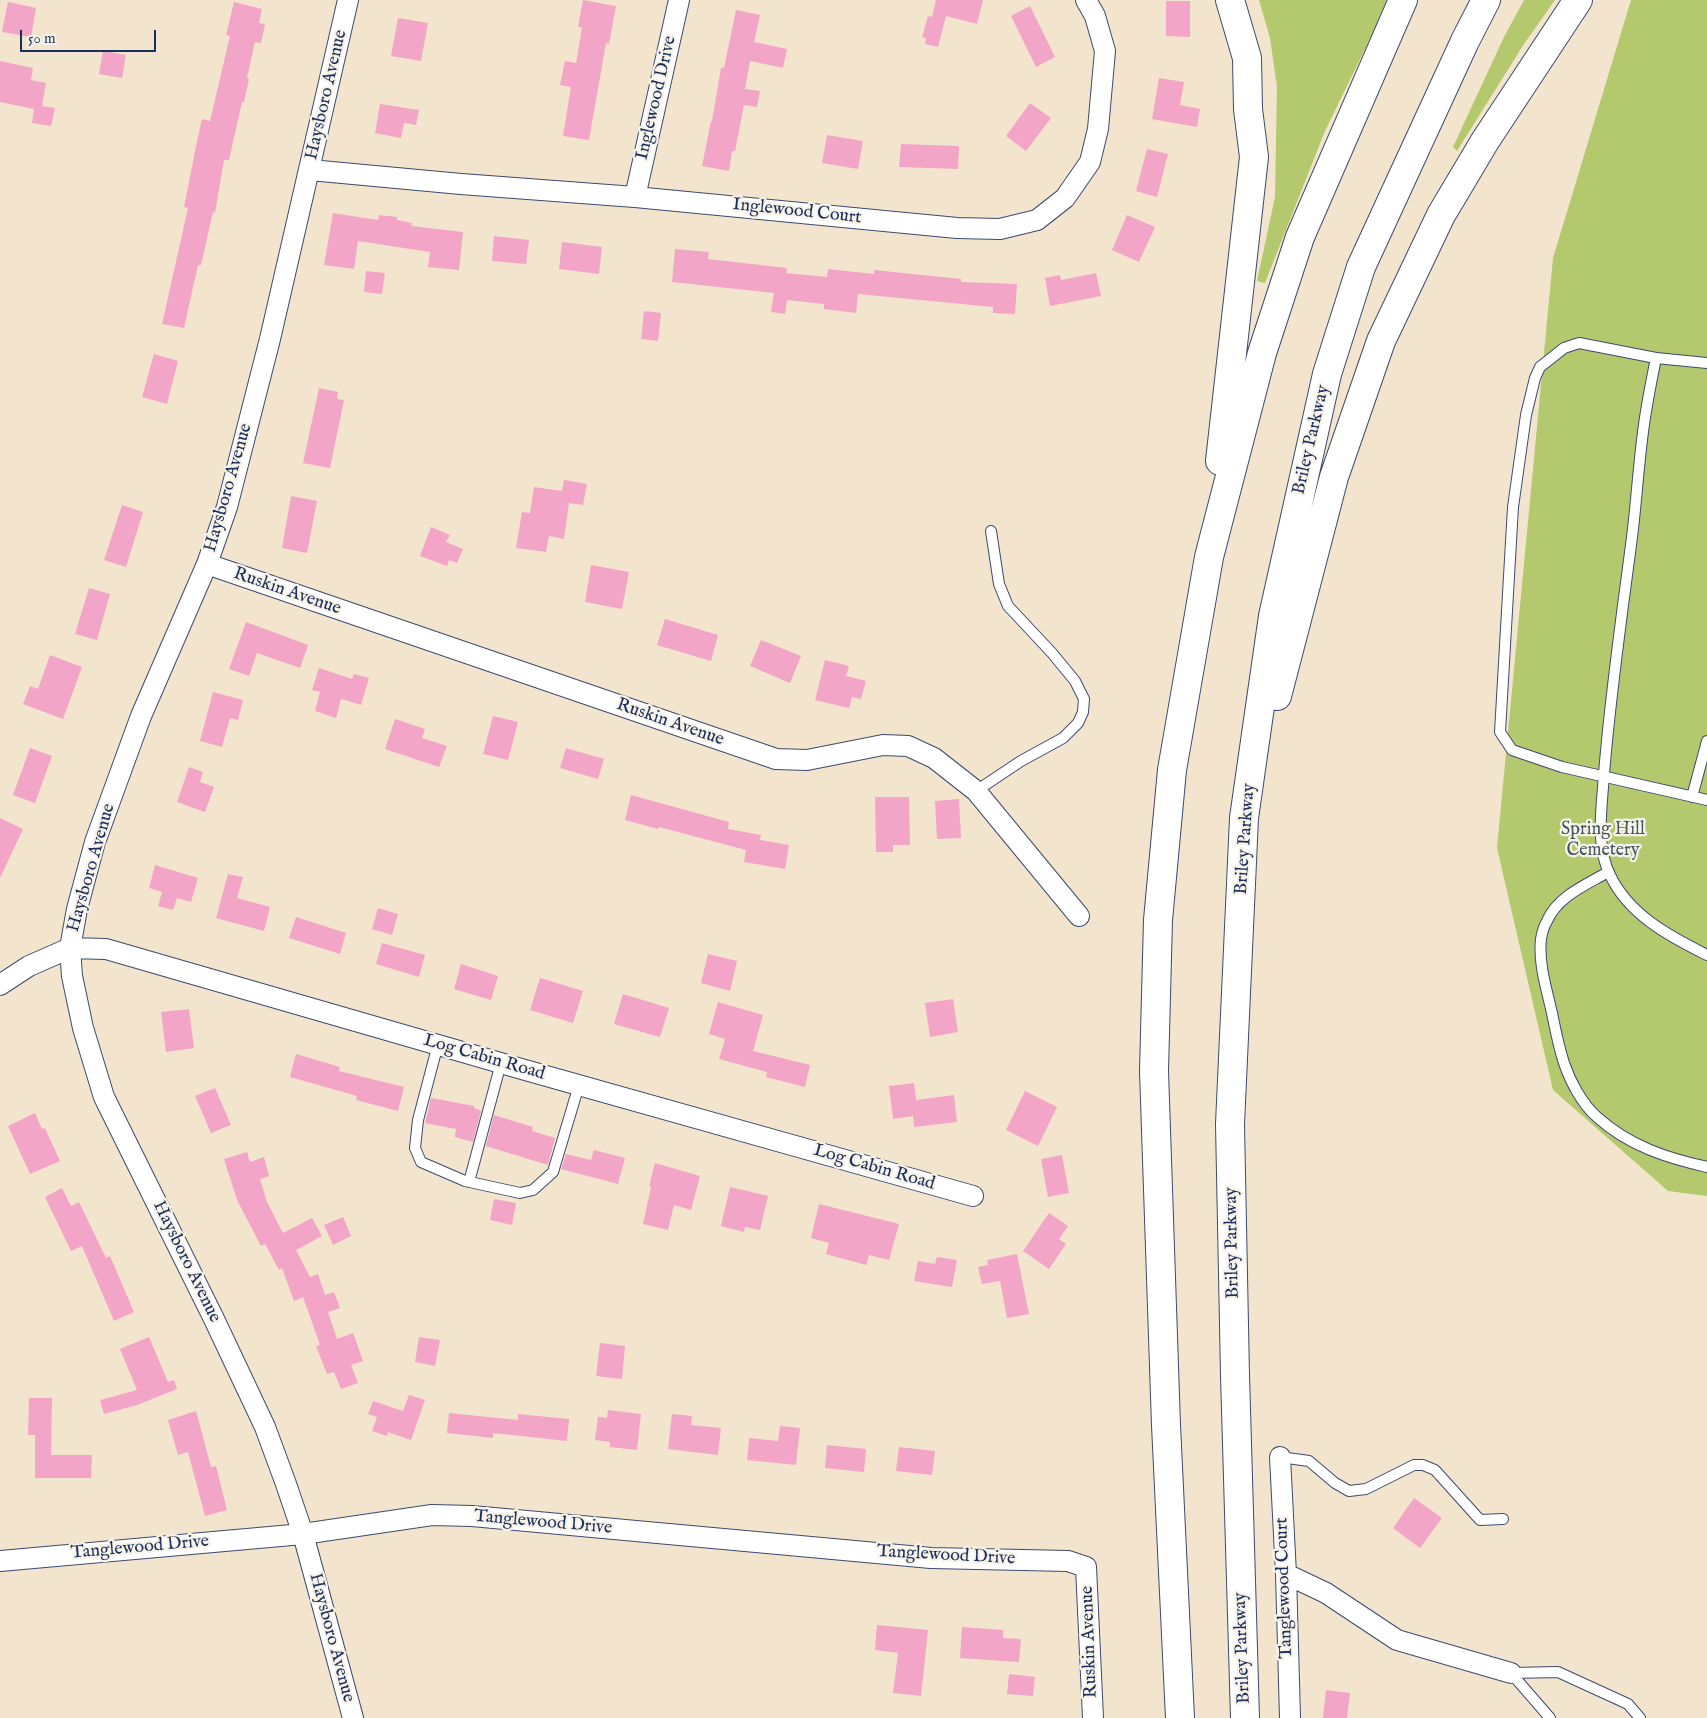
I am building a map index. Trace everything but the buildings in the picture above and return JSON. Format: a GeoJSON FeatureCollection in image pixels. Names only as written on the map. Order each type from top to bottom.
{"type":"FeatureCollection","features":[{"type":"Feature","properties":{"kind":"highway"},"geometry":{"type":"LineString","coordinates":[[1180,1718],[1166,1425],[1154,1071],[1158,920],[1172,770],[1209,557],[1254,157],[1248,109],[1247,58],[1230,0]]}},
{"type":"Feature","properties":{"kind":"highway"},"geometry":{"type":"LineString","coordinates":[[1209,557],[1262,353],[1300,237],[1403,0]]}},
{"type":"Feature","properties":{"kind":"highway","name":"Briley Parkway"},"geometry":{"type":"LineString","coordinates":[[1245,1718],[1230,1124],[1244,818],[1273,616],[1327,374],[1361,267],[1465,41],[1486,0]]}},
{"type":"Feature","properties":{"kind":"highway"},"geometry":{"type":"LineString","coordinates":[[1244,818],[1334,477],[1381,341],[1441,215],[1485,141],[1578,0]]}},
{"type":"Feature","properties":{"kind":"street","name":"Haysboro Avenue"},"geometry":{"type":"LineString","coordinates":[[348,0],[270,339],[230,498],[207,564],[141,716],[95,842],[70,948],[72,976],[83,1028],[104,1097],[214,1319],[265,1427],[303,1534],[353,1718]]}},
{"type":"Feature","properties":{"kind":"street","name":"Inglewood Drive"},"geometry":{"type":"LineString","coordinates":[[635,197],[679,0]]}},
{"type":"Feature","properties":{"kind":"street","name":"Inglewood Court"},"geometry":{"type":"LineString","coordinates":[[310,170],[635,197],[957,228],[1000,229],[1037,220],[1065,198],[1090,162],[1098,129],[1106,52],[1096,16],[1086,0]]}},
{"type":"Feature","properties":{"kind":"street","name":"Ruskin Avenue"},"geometry":{"type":"LineString","coordinates":[[207,564],[776,759],[807,760],[883,745],[908,746],[934,758],[976,791],[1079,916]]}},
{"type":"Feature","properties":{"kind":"street","name":"Log Cabin Road"},"geometry":{"type":"LineString","coordinates":[[0,985],[29,966],[70,948],[106,949],[973,1196]]}},
{"type":"Feature","properties":{"kind":"street","name":"Tanglewood Court"},"geometry":{"type":"LineString","coordinates":[[1280,1457],[1286,1574],[1290,1718]]}},
{"type":"Feature","properties":{"kind":"street","name":"Tanglewood Drive"},"geometry":{"type":"LineString","coordinates":[[0,1561],[303,1534],[432,1515],[472,1516],[931,1558],[1068,1561],[1086,1567]]}},
{"type":"Feature","properties":{"kind":"street","name":"Ruskin Avenue"},"geometry":{"type":"LineString","coordinates":[[1086,1567],[1093,1718]]}},
{"type":"Feature","properties":{"kind":"street"},"geometry":{"type":"LineString","coordinates":[[1286,1574],[1326,1593],[1397,1640],[1511,1673]]}},
{"type":"Feature","properties":{"kind":"lane"},"geometry":{"type":"LineString","coordinates":[[1707,363],[1656,358],[1579,343],[1564,348],[1540,367],[1535,378],[1526,415],[1513,507],[1500,732],[1512,750],[1562,767],[1707,800]]}},
{"type":"Feature","properties":{"kind":"lane"},"geometry":{"type":"LineString","coordinates":[[1656,358],[1643,431],[1634,522],[1610,713],[1601,808],[1601,830],[1608,872],[1624,898],[1658,930],[1707,956]]}},
{"type":"Feature","properties":{"kind":"lane"},"geometry":{"type":"LineString","coordinates":[[976,791],[1021,761],[1063,738],[1078,723],[1083,712],[1084,700],[1075,681],[1052,653],[1008,606],[999,584],[991,531]]}},
{"type":"Feature","properties":{"kind":"lane"},"geometry":{"type":"LineString","coordinates":[[1692,797],[1707,741]]}},
{"type":"Feature","properties":{"kind":"lane"},"geometry":{"type":"LineString","coordinates":[[1608,872],[1561,901],[1547,920],[1541,939],[1544,979],[1564,1063],[1577,1092],[1596,1116],[1618,1134],[1642,1147],[1674,1159],[1707,1167]]}},
{"type":"Feature","properties":{"kind":"lane"},"geometry":{"type":"LineString","coordinates":[[438,1044],[418,1120],[415,1148],[421,1162],[469,1182],[520,1193],[533,1190],[553,1172],[579,1085]]}},
{"type":"Feature","properties":{"kind":"lane"},"geometry":{"type":"LineString","coordinates":[[469,1182],[501,1063]]}},
{"type":"Feature","properties":{"kind":"lane"},"geometry":{"type":"LineString","coordinates":[[1280,1457],[1309,1461],[1349,1492],[1366,1489],[1414,1465],[1423,1465],[1435,1470],[1480,1520],[1503,1519]]}},
{"type":"Feature","properties":{"kind":"lane"},"geometry":{"type":"LineString","coordinates":[[1511,1673],[1558,1672],[1628,1704],[1640,1718]]}},
{"type":"Feature","properties":{"kind":"lane"},"geometry":{"type":"LineString","coordinates":[[1511,1673],[1550,1718]]}},
{"type":"Feature","properties":{"kind":"green space"},"geometry":{"type":"Polygon","coordinates":[[[1259,0],[1389,0],[1325,131],[1265,283],[1257,281],[1275,197],[1277,87],[1270,38],[1259,0]]]}},
{"type":"Feature","properties":{"kind":"green space"},"geometry":{"type":"Polygon","coordinates":[[[1524,0],[1555,0],[1524,44],[1457,151],[1453,147],[1504,37],[1524,0]]]}},
{"type":"Feature","properties":{"kind":"green space","name":"Spring Hill Cemetery"},"geometry":{"type":"Polygon","coordinates":[[[1631,0],[1707,0],[1707,1196],[1668,1191],[1553,1090],[1497,848],[1553,258],[1631,0]]]}}]}
